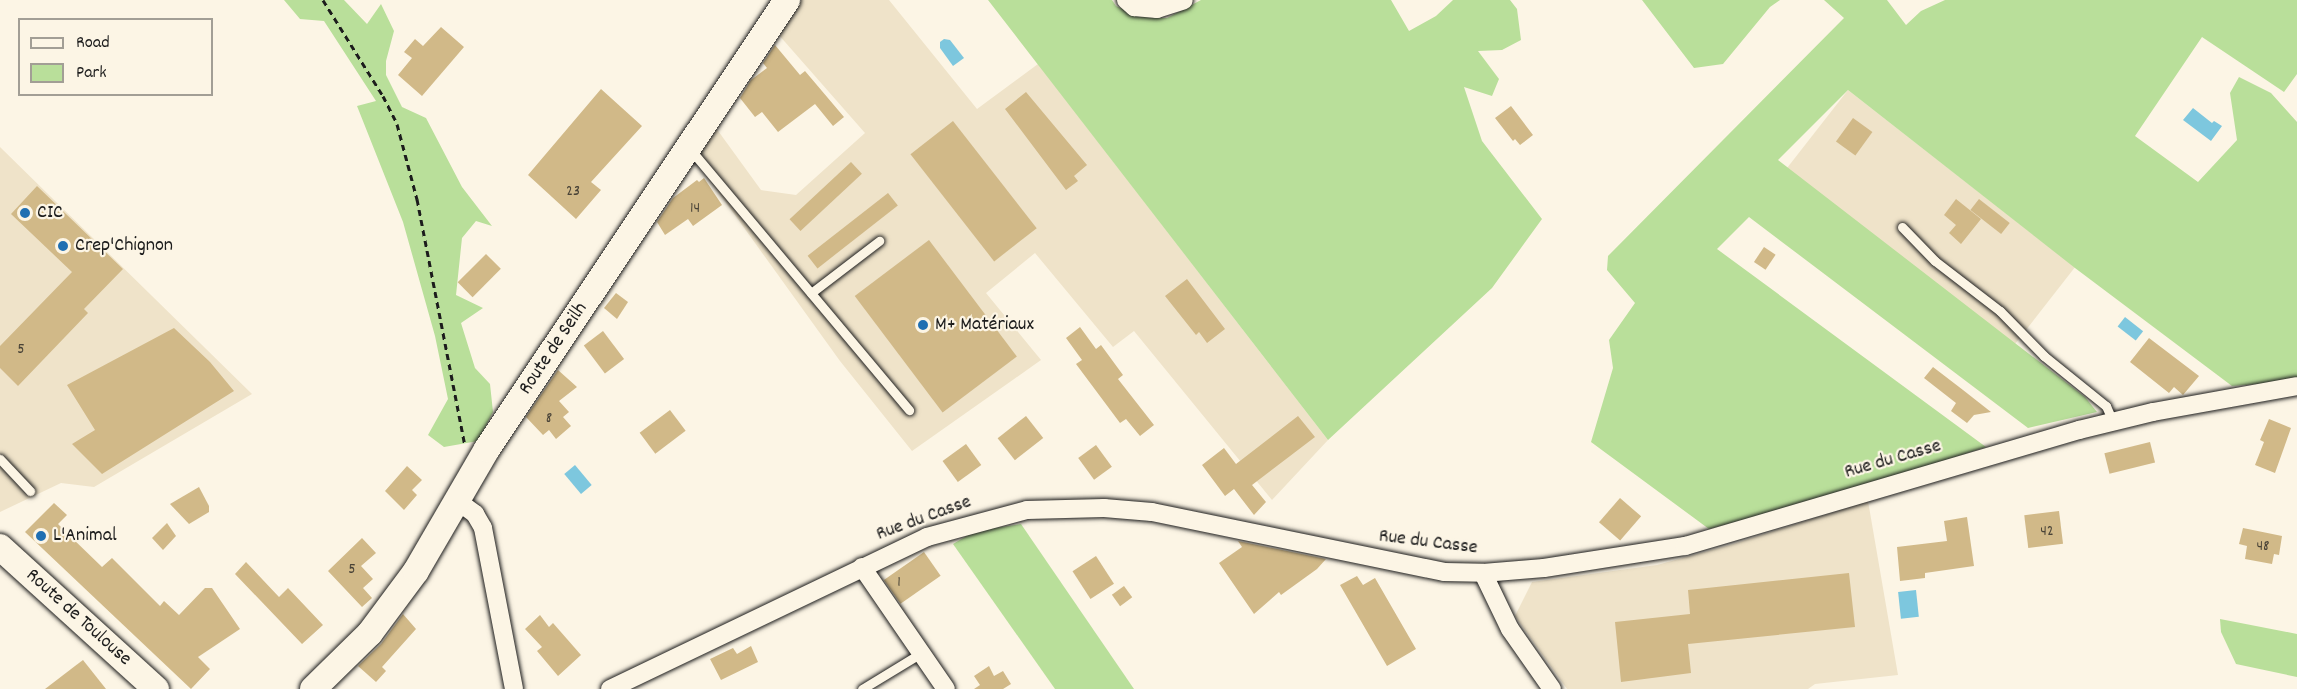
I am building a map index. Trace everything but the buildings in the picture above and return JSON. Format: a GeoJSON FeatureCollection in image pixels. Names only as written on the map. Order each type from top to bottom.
{"type":"FeatureCollection","features":[{"type":"Feature","properties":{"kind":"street","name":"Route de Seilh"},"geometry":{"type":"LineString","coordinates":[[313,689],[370,633],[416,571],[471,475],[787,0]]}},
{"type":"Feature","properties":{"kind":"street"},"geometry":{"type":"LineString","coordinates":[[1125,0],[1134,7],[1157,9],[1184,0]]}},
{"type":"Feature","properties":{"kind":"street","name":"Rue du Casse"},"geometry":{"type":"LineString","coordinates":[[610,689],[927,537],[1027,510],[1104,508],[1152,512],[1444,572],[1483,573],[1555,566],[1684,546],[2113,422],[2246,394],[2297,386]]}},
{"type":"Feature","properties":{"kind":"street"},"geometry":{"type":"LineString","coordinates":[[456,500],[475,514],[483,528],[514,689]]}},
{"type":"Feature","properties":{"kind":"street","name":"Route de Toulouse"},"geometry":{"type":"LineString","coordinates":[[0,547],[139,689]]}},
{"type":"Feature","properties":{"kind":"street","name":"Route de Toulouse"},"geometry":{"type":"LineString","coordinates":[[0,563],[139,689]]}},
{"type":"Feature","properties":{"kind":"street"},"geometry":{"type":"LineString","coordinates":[[862,567],[946,689]]}},
{"type":"Feature","properties":{"kind":"street"},"geometry":{"type":"LineString","coordinates":[[1483,573],[1510,629],[1551,689]]}},
{"type":"Feature","properties":{"kind":"lane"},"geometry":{"type":"LineString","coordinates":[[689,148],[909,410]]}},
{"type":"Feature","properties":{"kind":"lane"},"geometry":{"type":"LineString","coordinates":[[1902,227],[1935,261],[2000,311],[2044,356],[2106,406],[2113,422]]}},
{"type":"Feature","properties":{"kind":"lane"},"geometry":{"type":"LineString","coordinates":[[811,293],[879,241]]}},
{"type":"Feature","properties":{"kind":"lane"},"geometry":{"type":"LineString","coordinates":[[0,459],[30,491]]}},
{"type":"Feature","properties":{"kind":"lane"},"geometry":{"type":"LineString","coordinates":[[862,689],[921,653]]}},
{"type":"Feature","properties":{"kind":"path"},"geometry":{"type":"LineString","coordinates":[[324,0],[383,96],[397,124],[417,198],[471,475]]}},
{"type":"Feature","properties":{"kind":"shaded area"},"geometry":{"type":"Polygon","coordinates":[[[801,0],[889,0],[977,109],[1038,64],[1328,440],[1272,500],[1134,331],[1113,347],[1035,253],[986,293],[1041,360],[912,451],[840,361],[696,161],[716,128],[761,190],[796,195],[865,133],[778,34],[801,0]]]}},
{"type":"Feature","properties":{"kind":"shaded area"},"geometry":{"type":"Polygon","coordinates":[[[1848,90],[2075,267],[2014,345],[1787,168],[1848,90]]]}},
{"type":"Feature","properties":{"kind":"shaded area"},"geometry":{"type":"Polygon","coordinates":[[[0,147],[252,394],[94,487],[61,483],[0,512],[0,147]]]}},
{"type":"Feature","properties":{"kind":"shaded area"},"geometry":{"type":"Polygon","coordinates":[[[1868,501],[1898,675],[1815,684],[1808,689],[1567,689],[1515,616],[1532,582],[1657,565],[1730,545],[1868,501]]]}},
{"type":"Feature","properties":{"kind":"green space"},"geometry":{"type":"Polygon","coordinates":[[[284,0],[344,0],[367,24],[381,4],[394,31],[386,61],[386,75],[402,107],[426,118],[462,187],[492,226],[476,221],[462,238],[456,295],[483,308],[461,323],[475,368],[490,384],[493,412],[478,441],[444,447],[428,435],[448,399],[435,336],[403,222],[357,106],[376,101],[324,21],[300,19],[284,0]]]}},
{"type":"Feature","properties":{"kind":"green space"},"geometry":{"type":"Polygon","coordinates":[[[988,0],[1112,0],[1116,6],[1141,17],[1167,18],[1201,0],[1391,0],[1409,31],[1436,16],[1453,0],[1510,0],[1517,9],[1521,40],[1502,50],[1478,51],[1499,79],[1492,96],[1464,87],[1482,141],[1542,219],[1492,288],[1328,440],[988,0]]]}},
{"type":"Feature","properties":{"kind":"green space"},"geometry":{"type":"Polygon","coordinates":[[[1642,0],[1780,0],[1770,7],[1723,64],[1694,68],[1642,0]]]}},
{"type":"Feature","properties":{"kind":"green space"},"geometry":{"type":"Polygon","coordinates":[[[1824,0],[1887,0],[1906,25],[1921,11],[1945,0],[2297,0],[2297,74],[2284,92],[2202,37],[2135,136],[2198,182],[2237,140],[2230,93],[2239,77],[2271,93],[2297,122],[2297,381],[2232,386],[2075,268],[1848,90],[1778,160],[2085,397],[2097,412],[2028,428],[1749,217],[1717,249],[1986,447],[1865,487],[1709,529],[1591,442],[1613,368],[1609,340],[1635,303],[1607,270],[1608,256],[1844,18],[1824,0]]]}},
{"type":"Feature","properties":{"kind":"green space"},"geometry":{"type":"Polygon","coordinates":[[[1021,524],[1134,689],[1055,689],[953,544],[975,531],[1021,524]]]}},
{"type":"Feature","properties":{"kind":"green space"},"geometry":{"type":"Polygon","coordinates":[[[2220,619],[2297,634],[2297,677],[2236,664],[2221,632],[2220,619]]]}},
{"type":"Feature","properties":{"kind":"water"},"geometry":{"type":"Polygon","coordinates":[[[944,39],[950,40],[964,58],[953,66],[940,48],[940,42],[944,39]]]}},
{"type":"Feature","properties":{"kind":"water"},"geometry":{"type":"Polygon","coordinates":[[[2193,108],[2212,123],[2214,121],[2222,126],[2211,141],[2183,120],[2193,108]]]}},
{"type":"Feature","properties":{"kind":"water"},"geometry":{"type":"Polygon","coordinates":[[[2125,317],[2143,331],[2136,341],[2118,326],[2125,317]]]}},
{"type":"Feature","properties":{"kind":"water"},"geometry":{"type":"Polygon","coordinates":[[[575,465],[592,485],[581,494],[564,474],[575,465]]]}},
{"type":"Feature","properties":{"kind":"water"},"geometry":{"type":"Polygon","coordinates":[[[1916,590],[1919,617],[1901,619],[1898,592],[1916,590]]]}},
{"type":"Feature","properties":{"kind":"place","name":"CIC"},"geometry":{"type":"Point","coordinates":[25,213]}},
{"type":"Feature","properties":{"kind":"place","name":"Crep'Chignon"},"geometry":{"type":"Point","coordinates":[63,246]}},
{"type":"Feature","properties":{"kind":"place","name":"M+ Matériaux"},"geometry":{"type":"Point","coordinates":[923,325]}},
{"type":"Feature","properties":{"kind":"place","name":"L'Animal"},"geometry":{"type":"Point","coordinates":[41,536]}}]}
